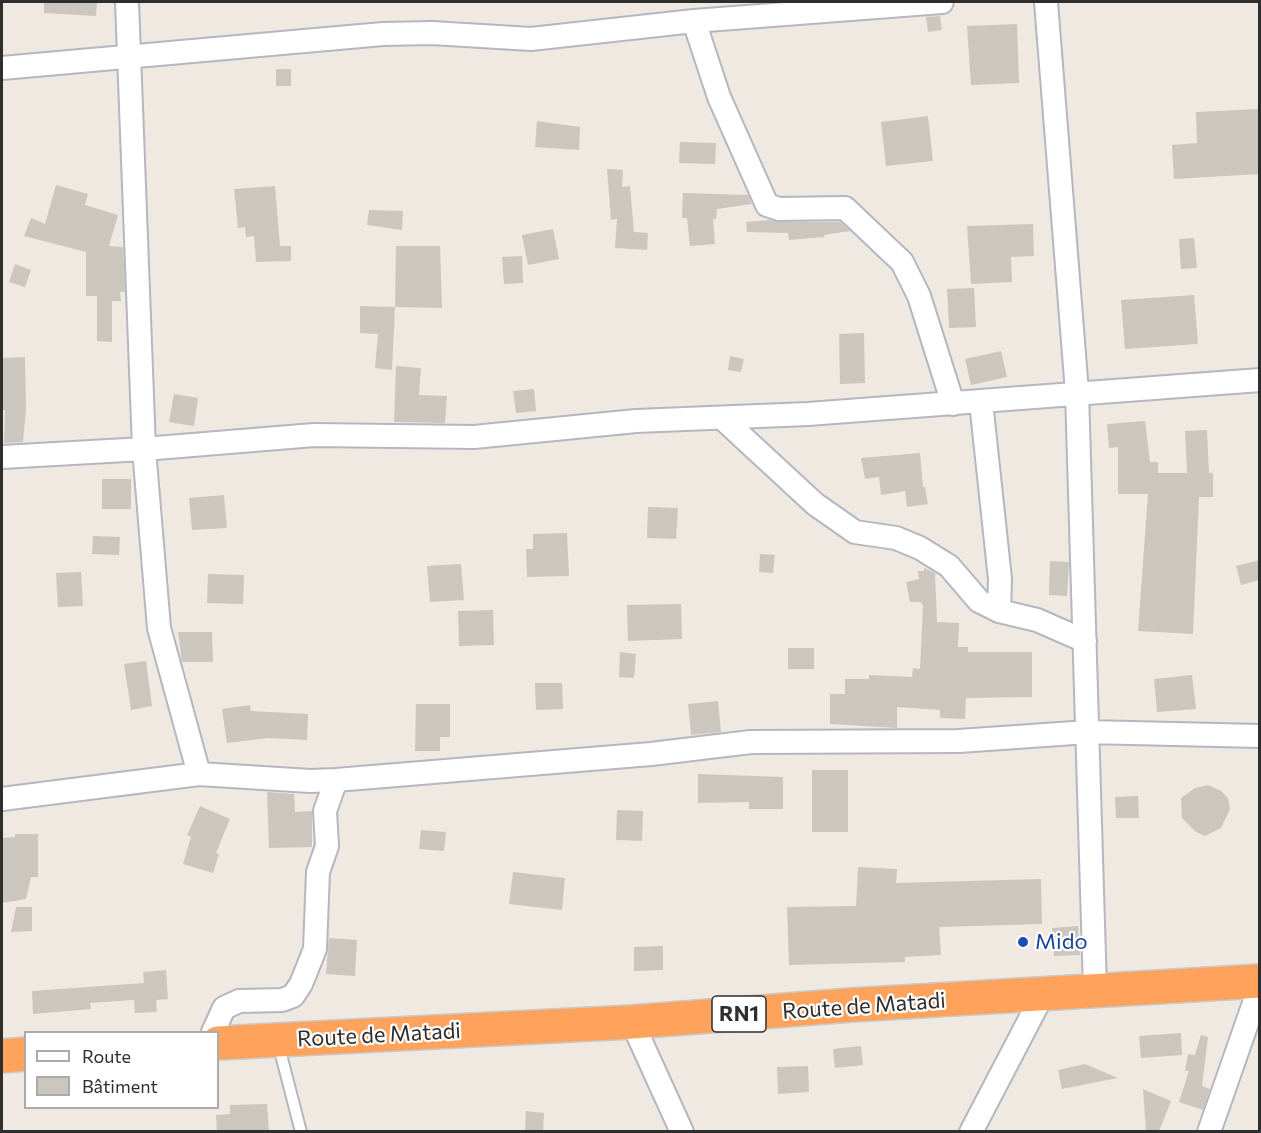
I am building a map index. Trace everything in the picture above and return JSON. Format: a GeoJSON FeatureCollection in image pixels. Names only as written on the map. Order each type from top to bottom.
{"type":"FeatureCollection","features":[{"type":"Feature","properties":{"kind":"highway","name":"Route de Matadi"},"geometry":{"type":"LineString","coordinates":[[219,1044],[632,1022],[851,1005],[1042,996],[1095,990],[1260,981]]}},
{"type":"Feature","properties":{"kind":"highway"},"geometry":{"type":"LineString","coordinates":[[2,1056],[24,1054]]}},
{"type":"Feature","properties":{"kind":"street"},"geometry":{"type":"LineString","coordinates":[[127,2],[144,449],[159,628],[199,774]]}},
{"type":"Feature","properties":{"kind":"street"},"geometry":{"type":"LineString","coordinates":[[2,68],[383,34],[432,33],[531,39],[694,21],[942,2]]}},
{"type":"Feature","properties":{"kind":"street"},"geometry":{"type":"LineString","coordinates":[[1046,2],[1077,392],[1095,990]]}},
{"type":"Feature","properties":{"kind":"street"},"geometry":{"type":"LineString","coordinates":[[694,21],[719,97],[767,205],[779,209],[845,208],[902,262],[919,296],[953,404]]}},
{"type":"Feature","properties":{"kind":"street"},"geometry":{"type":"LineString","coordinates":[[2,457],[144,449],[314,435],[474,437],[636,421],[953,404],[1077,392],[1260,380]]}},
{"type":"Feature","properties":{"kind":"street"},"geometry":{"type":"LineString","coordinates":[[981,402],[1000,579],[999,611]]}},
{"type":"Feature","properties":{"kind":"street"},"geometry":{"type":"LineString","coordinates":[[722,418],[815,504],[855,532],[908,542],[949,566],[979,601],[999,611],[1037,620],[1085,641]]}},
{"type":"Feature","properties":{"kind":"street"},"geometry":{"type":"LineString","coordinates":[[2,799],[199,774],[310,781],[336,780],[628,756],[751,742],[959,741],[1088,732],[1260,736]]}},
{"type":"Feature","properties":{"kind":"street"},"geometry":{"type":"LineString","coordinates":[[213,1031],[224,1008],[239,1000],[282,1000],[293,996],[301,984],[315,949],[318,872],[327,846],[325,811],[336,780]]}},
{"type":"Feature","properties":{"kind":"street"},"geometry":{"type":"LineString","coordinates":[[1209,1131],[1260,986]]}},
{"type":"Feature","properties":{"kind":"street"},"geometry":{"type":"LineString","coordinates":[[971,1131],[1042,996]]}},
{"type":"Feature","properties":{"kind":"street"},"geometry":{"type":"LineString","coordinates":[[632,1022],[682,1131]]}},
{"type":"Feature","properties":{"kind":"lane"},"geometry":{"type":"LineString","coordinates":[[278,1040],[301,1131]]}},
{"type":"Feature","properties":{"kind":"building"},"geometry":{"type":"Polygon","coordinates":[[[44,2],[97,2],[96,16],[44,13],[44,2]]]}},
{"type":"Feature","properties":{"kind":"building"},"geometry":{"type":"Polygon","coordinates":[[[940,16],[942,30],[928,32],[926,17],[940,16]]]}},
{"type":"Feature","properties":{"kind":"building"},"geometry":{"type":"Polygon","coordinates":[[[1017,24],[1019,83],[971,85],[967,26],[1017,24]]]}},
{"type":"Feature","properties":{"kind":"building"},"geometry":{"type":"Polygon","coordinates":[[[276,69],[291,69],[291,86],[276,86],[276,69]]]}},
{"type":"Feature","properties":{"kind":"building"},"geometry":{"type":"Polygon","coordinates":[[[1260,109],[1260,174],[1174,179],[1172,145],[1197,143],[1196,112],[1260,109]]]}},
{"type":"Feature","properties":{"kind":"building"},"geometry":{"type":"Polygon","coordinates":[[[928,116],[933,161],[886,166],[881,122],[928,116]]]}},
{"type":"Feature","properties":{"kind":"building"},"geometry":{"type":"Polygon","coordinates":[[[537,121],[580,127],[579,150],[535,147],[537,121]]]}},
{"type":"Feature","properties":{"kind":"building"},"geometry":{"type":"Polygon","coordinates":[[[680,142],[716,143],[715,164],[679,163],[680,142]]]}},
{"type":"Feature","properties":{"kind":"building"},"geometry":{"type":"Polygon","coordinates":[[[607,169],[623,170],[622,187],[630,186],[634,232],[648,233],[647,250],[615,248],[617,219],[611,220],[607,169]]]}},
{"type":"Feature","properties":{"kind":"building"},"geometry":{"type":"Polygon","coordinates":[[[56,185],[88,194],[85,205],[118,215],[109,246],[123,247],[125,292],[120,292],[121,301],[112,301],[112,342],[97,341],[97,296],[86,296],[86,252],[24,236],[31,218],[45,224],[56,185]]]}},
{"type":"Feature","properties":{"kind":"building"},"geometry":{"type":"Polygon","coordinates":[[[275,186],[280,246],[291,246],[291,261],[256,262],[254,236],[246,237],[245,227],[238,228],[234,189],[275,186]]]}},
{"type":"Feature","properties":{"kind":"building"},"geometry":{"type":"Polygon","coordinates":[[[683,193],[748,195],[752,204],[717,209],[716,219],[713,219],[715,244],[690,246],[687,218],[682,218],[683,193]]]}},
{"type":"Feature","properties":{"kind":"building"},"geometry":{"type":"Polygon","coordinates":[[[369,210],[403,211],[402,230],[367,225],[369,210]]]}},
{"type":"Feature","properties":{"kind":"building"},"geometry":{"type":"Polygon","coordinates":[[[769,220],[840,222],[850,231],[824,235],[825,237],[789,240],[788,233],[747,232],[746,222],[769,220]]]}},
{"type":"Feature","properties":{"kind":"building"},"geometry":{"type":"Polygon","coordinates":[[[1033,224],[1034,256],[1011,257],[1012,282],[971,284],[967,226],[1033,224]]]}},
{"type":"Feature","properties":{"kind":"building"},"geometry":{"type":"Polygon","coordinates":[[[553,229],[559,259],[528,265],[522,235],[553,229]]]}},
{"type":"Feature","properties":{"kind":"building"},"geometry":{"type":"Polygon","coordinates":[[[1194,238],[1197,268],[1181,269],[1179,239],[1194,238]]]}},
{"type":"Feature","properties":{"kind":"building"},"geometry":{"type":"Polygon","coordinates":[[[396,246],[440,246],[442,308],[395,307],[396,246]]]}},
{"type":"Feature","properties":{"kind":"building"},"geometry":{"type":"Polygon","coordinates":[[[522,256],[523,283],[504,284],[502,257],[522,256]]]}},
{"type":"Feature","properties":{"kind":"building"},"geometry":{"type":"Polygon","coordinates":[[[15,264],[31,270],[25,287],[9,282],[15,264]]]}},
{"type":"Feature","properties":{"kind":"building"},"geometry":{"type":"Polygon","coordinates":[[[974,288],[976,327],[949,328],[947,289],[974,288]]]}},
{"type":"Feature","properties":{"kind":"building"},"geometry":{"type":"Polygon","coordinates":[[[1194,295],[1198,344],[1125,349],[1121,300],[1194,295]]]}},
{"type":"Feature","properties":{"kind":"building"},"geometry":{"type":"Polygon","coordinates":[[[360,306],[395,307],[392,370],[375,368],[378,334],[360,333],[360,306]]]}},
{"type":"Feature","properties":{"kind":"building"},"geometry":{"type":"Polygon","coordinates":[[[864,333],[865,383],[840,384],[839,334],[864,333]]]}},
{"type":"Feature","properties":{"kind":"building"},"geometry":{"type":"Polygon","coordinates":[[[1001,351],[1007,377],[971,385],[965,359],[1001,351]]]}},
{"type":"Feature","properties":{"kind":"building"},"geometry":{"type":"Polygon","coordinates":[[[730,356],[744,359],[741,372],[728,370],[730,356]]]}},
{"type":"Feature","properties":{"kind":"building"},"geometry":{"type":"Polygon","coordinates":[[[25,357],[26,409],[23,442],[4,443],[2,358],[25,357]]]}},
{"type":"Feature","properties":{"kind":"building"},"geometry":{"type":"Polygon","coordinates":[[[396,366],[421,368],[419,395],[447,396],[445,423],[394,422],[396,366]]]}},
{"type":"Feature","properties":{"kind":"building"},"geometry":{"type":"Polygon","coordinates":[[[534,389],[536,411],[516,413],[513,391],[534,389]]]}},
{"type":"Feature","properties":{"kind":"building"},"geometry":{"type":"Polygon","coordinates":[[[174,394],[198,398],[194,426],[169,422],[174,394]]]}},
{"type":"Feature","properties":{"kind":"building"},"geometry":{"type":"Polygon","coordinates":[[[1145,421],[1150,462],[1158,462],[1158,473],[1187,473],[1185,431],[1207,430],[1209,473],[1213,473],[1213,497],[1199,497],[1193,634],[1138,631],[1148,494],[1118,494],[1118,447],[1109,448],[1107,424],[1145,421]]]}},
{"type":"Feature","properties":{"kind":"building"},"geometry":{"type":"Polygon","coordinates":[[[920,453],[923,487],[925,487],[928,504],[907,507],[905,491],[881,495],[879,477],[865,479],[861,458],[920,453]]]}},
{"type":"Feature","properties":{"kind":"building"},"geometry":{"type":"Polygon","coordinates":[[[102,479],[131,479],[131,509],[102,509],[102,479]]]}},
{"type":"Feature","properties":{"kind":"building"},"geometry":{"type":"Polygon","coordinates":[[[224,495],[227,528],[192,530],[189,498],[224,495]]]}},
{"type":"Feature","properties":{"kind":"building"},"geometry":{"type":"Polygon","coordinates":[[[648,507],[678,508],[676,539],[647,538],[648,507]]]}},
{"type":"Feature","properties":{"kind":"building"},"geometry":{"type":"Polygon","coordinates":[[[567,533],[569,576],[527,577],[526,549],[533,549],[533,534],[567,533]]]}},
{"type":"Feature","properties":{"kind":"building"},"geometry":{"type":"Polygon","coordinates":[[[93,536],[120,537],[119,555],[92,554],[93,536]]]}},
{"type":"Feature","properties":{"kind":"building"},"geometry":{"type":"Polygon","coordinates":[[[760,554],[775,555],[773,573],[759,572],[760,554]]]}},
{"type":"Feature","properties":{"kind":"building"},"geometry":{"type":"Polygon","coordinates":[[[1260,560],[1260,580],[1241,585],[1236,566],[1260,560]]]}},
{"type":"Feature","properties":{"kind":"building"},"geometry":{"type":"Polygon","coordinates":[[[1050,561],[1069,562],[1067,596],[1049,595],[1050,561]]]}},
{"type":"Feature","properties":{"kind":"building"},"geometry":{"type":"Polygon","coordinates":[[[461,564],[464,600],[430,602],[427,566],[461,564]]]}},
{"type":"Feature","properties":{"kind":"building"},"geometry":{"type":"Polygon","coordinates":[[[924,568],[935,573],[937,622],[959,623],[958,647],[968,647],[968,652],[1032,652],[1032,697],[966,698],[965,719],[940,718],[940,710],[897,707],[897,728],[830,724],[830,694],[845,694],[845,679],[869,679],[869,675],[912,677],[913,668],[920,669],[923,605],[920,602],[910,602],[906,582],[919,579],[918,571],[924,571],[924,568]]]}},
{"type":"Feature","properties":{"kind":"building"},"geometry":{"type":"Polygon","coordinates":[[[81,572],[83,606],[58,607],[56,573],[81,572]]]}},
{"type":"Feature","properties":{"kind":"building"},"geometry":{"type":"Polygon","coordinates":[[[208,574],[244,575],[243,604],[207,603],[208,574]]]}},
{"type":"Feature","properties":{"kind":"building"},"geometry":{"type":"Polygon","coordinates":[[[681,604],[682,639],[628,641],[627,605],[681,604]]]}},
{"type":"Feature","properties":{"kind":"building"},"geometry":{"type":"Polygon","coordinates":[[[493,610],[494,645],[459,646],[458,611],[493,610]]]}},
{"type":"Feature","properties":{"kind":"building"},"geometry":{"type":"Polygon","coordinates":[[[178,632],[212,632],[213,662],[182,662],[178,632]]]}},
{"type":"Feature","properties":{"kind":"building"},"geometry":{"type":"Polygon","coordinates":[[[788,648],[814,648],[814,669],[788,669],[788,648]]]}},
{"type":"Feature","properties":{"kind":"building"},"geometry":{"type":"Polygon","coordinates":[[[620,652],[636,654],[634,678],[619,677],[620,652]]]}},
{"type":"Feature","properties":{"kind":"building"},"geometry":{"type":"Polygon","coordinates":[[[146,661],[152,706],[131,710],[124,664],[146,661]]]}},
{"type":"Feature","properties":{"kind":"building"},"geometry":{"type":"Polygon","coordinates":[[[1192,675],[1196,709],[1157,712],[1154,679],[1192,675]]]}},
{"type":"Feature","properties":{"kind":"building"},"geometry":{"type":"Polygon","coordinates":[[[535,683],[562,683],[563,709],[536,710],[535,683]]]}},
{"type":"Feature","properties":{"kind":"building"},"geometry":{"type":"Polygon","coordinates":[[[718,701],[721,732],[691,735],[688,704],[718,701]]]}},
{"type":"Feature","properties":{"kind":"building"},"geometry":{"type":"Polygon","coordinates":[[[416,704],[450,704],[450,737],[440,737],[440,751],[415,751],[416,704]]]}},
{"type":"Feature","properties":{"kind":"building"},"geometry":{"type":"Polygon","coordinates":[[[250,705],[251,711],[308,714],[307,740],[268,738],[227,743],[222,709],[250,705]]]}},
{"type":"Feature","properties":{"kind":"building"},"geometry":{"type":"Polygon","coordinates":[[[812,770],[848,770],[848,832],[812,832],[812,770]]]}},
{"type":"Feature","properties":{"kind":"building"},"geometry":{"type":"Polygon","coordinates":[[[698,774],[783,777],[783,809],[749,809],[749,802],[698,803],[698,774]]]}},
{"type":"Feature","properties":{"kind":"building"},"geometry":{"type":"Polygon","coordinates":[[[1208,785],[1221,791],[1228,798],[1230,809],[1221,828],[1205,836],[1196,832],[1182,818],[1181,798],[1195,788],[1208,785]]]}},
{"type":"Feature","properties":{"kind":"building"},"geometry":{"type":"Polygon","coordinates":[[[267,792],[294,794],[295,812],[312,811],[312,847],[269,848],[267,792]]]}},
{"type":"Feature","properties":{"kind":"building"},"geometry":{"type":"Polygon","coordinates":[[[1138,796],[1139,818],[1116,818],[1115,797],[1138,796]]]}},
{"type":"Feature","properties":{"kind":"building"},"geometry":{"type":"Polygon","coordinates":[[[200,806],[230,819],[216,853],[219,854],[213,873],[183,864],[191,837],[187,835],[200,806]]]}},
{"type":"Feature","properties":{"kind":"building"},"geometry":{"type":"Polygon","coordinates":[[[617,810],[643,811],[642,841],[616,840],[617,810]]]}},
{"type":"Feature","properties":{"kind":"building"},"geometry":{"type":"Polygon","coordinates":[[[421,830],[446,832],[444,851],[419,849],[421,830]]]}},
{"type":"Feature","properties":{"kind":"building"},"geometry":{"type":"Polygon","coordinates":[[[15,834],[38,834],[38,877],[31,877],[26,899],[2,903],[2,838],[15,837],[15,834]]]}},
{"type":"Feature","properties":{"kind":"building"},"geometry":{"type":"Polygon","coordinates":[[[858,867],[897,869],[896,883],[1041,879],[1042,924],[939,927],[941,955],[905,957],[905,962],[789,965],[787,907],[856,906],[858,867]]]}},
{"type":"Feature","properties":{"kind":"building"},"geometry":{"type":"Polygon","coordinates":[[[513,872],[565,878],[562,910],[509,904],[513,872]]]}},
{"type":"Feature","properties":{"kind":"building"},"geometry":{"type":"Polygon","coordinates":[[[16,907],[32,907],[32,931],[11,932],[16,907]]]}},
{"type":"Feature","properties":{"kind":"building"},"geometry":{"type":"Polygon","coordinates":[[[1078,926],[1080,955],[1054,956],[1052,928],[1078,926]]]}},
{"type":"Feature","properties":{"kind":"building"},"geometry":{"type":"Polygon","coordinates":[[[329,938],[357,940],[355,976],[326,974],[329,938]]]}},
{"type":"Feature","properties":{"kind":"building"},"geometry":{"type":"Polygon","coordinates":[[[663,946],[663,970],[634,971],[634,947],[663,946]]]}},
{"type":"Feature","properties":{"kind":"building"},"geometry":{"type":"Polygon","coordinates":[[[166,970],[168,999],[156,1000],[157,1012],[135,1013],[134,1000],[90,1003],[91,1009],[33,1014],[32,991],[144,983],[143,972],[166,970]]]}},
{"type":"Feature","properties":{"kind":"building"},"geometry":{"type":"Polygon","coordinates":[[[1181,1033],[1182,1055],[1141,1058],[1139,1036],[1181,1033]]]}},
{"type":"Feature","properties":{"kind":"building"},"geometry":{"type":"Polygon","coordinates":[[[1201,1035],[1208,1037],[1202,1086],[1210,1089],[1203,1110],[1179,1102],[1189,1071],[1185,1071],[1188,1054],[1195,1055],[1201,1035]]]}},
{"type":"Feature","properties":{"kind":"building"},"geometry":{"type":"Polygon","coordinates":[[[861,1046],[863,1065],[835,1068],[833,1049],[861,1046]]]}},
{"type":"Feature","properties":{"kind":"building"},"geometry":{"type":"Polygon","coordinates":[[[1085,1064],[1118,1078],[1062,1089],[1058,1070],[1085,1064]]]}},
{"type":"Feature","properties":{"kind":"building"},"geometry":{"type":"Polygon","coordinates":[[[808,1066],[809,1092],[778,1094],[777,1067],[808,1066]]]}},
{"type":"Feature","properties":{"kind":"building"},"geometry":{"type":"Polygon","coordinates":[[[1143,1089],[1171,1101],[1159,1131],[1146,1131],[1143,1089]]]}},
{"type":"Feature","properties":{"kind":"building"},"geometry":{"type":"Polygon","coordinates":[[[267,1104],[269,1131],[217,1131],[216,1115],[230,1114],[230,1105],[267,1104]]]}},
{"type":"Feature","properties":{"kind":"building"},"geometry":{"type":"Polygon","coordinates":[[[526,1111],[544,1113],[543,1131],[525,1131],[526,1111]]]}},
{"type":"Feature","properties":{"kind":"place","name":"Mido"},"geometry":{"type":"Point","coordinates":[1023,942]}}]}
